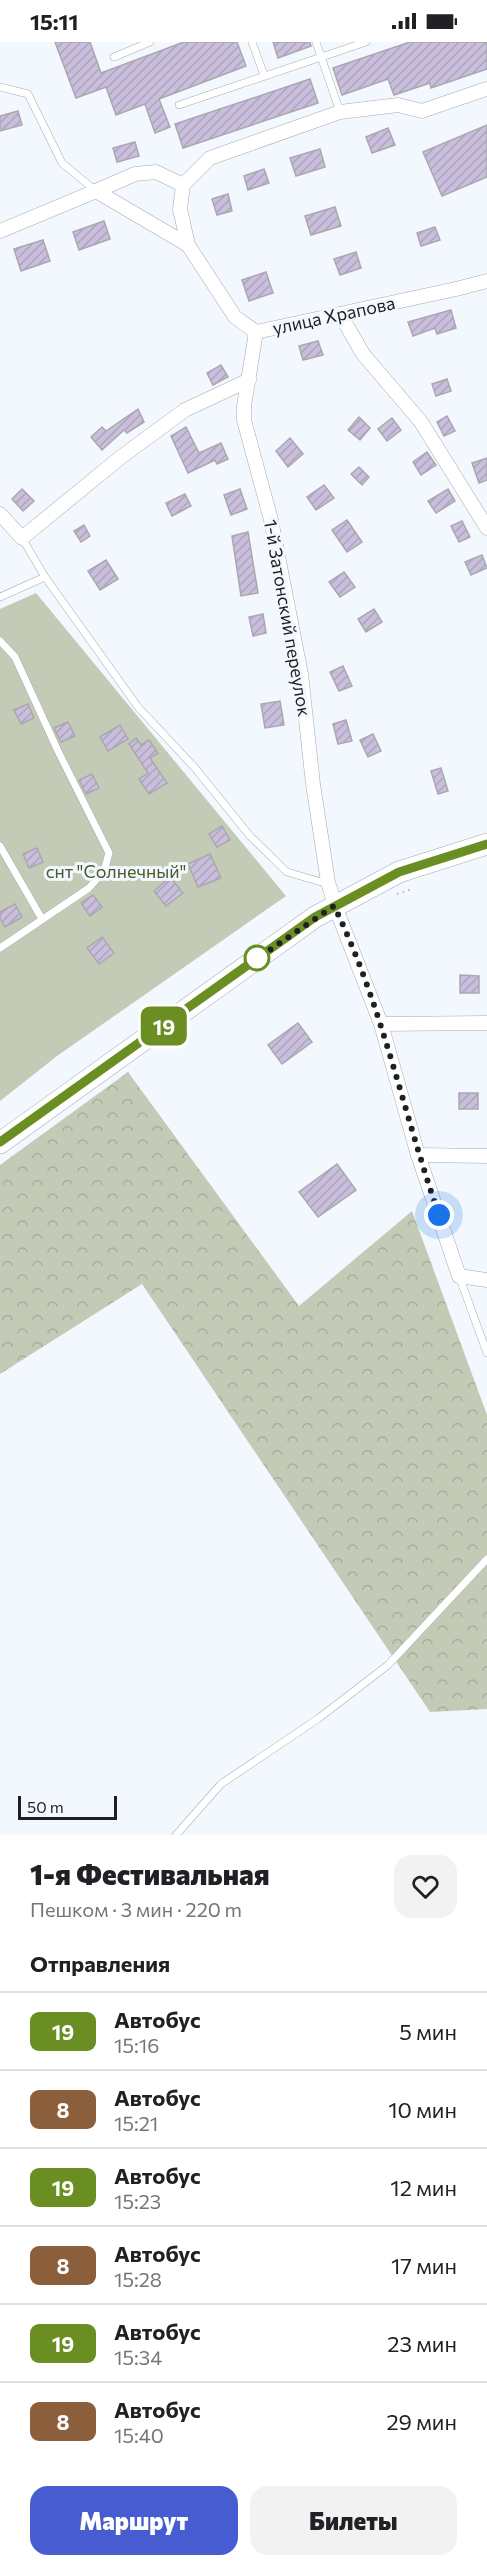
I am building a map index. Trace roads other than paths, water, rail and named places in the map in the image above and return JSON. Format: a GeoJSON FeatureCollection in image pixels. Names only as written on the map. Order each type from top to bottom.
{"type":"FeatureCollection","features":[{"type":"Feature","properties":{"kind":"main road"},"geometry":{"type":"LineString","coordinates":[[0,1143],[315,917],[399,872],[487,844]]}},
{"type":"Feature","properties":{"kind":"street"},"geometry":{"type":"LineString","coordinates":[[188,245],[180,209],[183,185],[210,158],[340,112],[398,105],[422,111],[486,88]]}},
{"type":"Feature","properties":{"kind":"street"},"geometry":{"type":"LineString","coordinates":[[0,231],[135,174],[156,172],[183,185]]}},
{"type":"Feature","properties":{"kind":"street"},"geometry":{"type":"LineString","coordinates":[[96,191],[188,245]]}},
{"type":"Feature","properties":{"kind":"street","name":"улица Храпова"},"geometry":{"type":"LineString","coordinates":[[188,245],[235,317],[256,332],[487,280]]}},
{"type":"Feature","properties":{"kind":"street"},"geometry":{"type":"LineString","coordinates":[[340,314],[363,354],[421,422],[487,528]]}},
{"type":"Feature","properties":{"kind":"street","name":"1-й Затонский переулок"},"geometry":{"type":"LineString","coordinates":[[256,332],[244,406],[244,420],[271,520],[301,674],[313,784],[328,882]]}},
{"type":"Feature","properties":{"kind":"street"},"geometry":{"type":"LineString","coordinates":[[0,514],[22,538],[121,457],[185,410],[249,380]]}},
{"type":"Feature","properties":{"kind":"street"},"geometry":{"type":"LineString","coordinates":[[334,906],[381,1024],[418,1155],[459,1276],[487,1280]]}},
{"type":"Feature","properties":{"kind":"street"},"geometry":{"type":"LineString","coordinates":[[381,1024],[487,1023]]}},
{"type":"Feature","properties":{"kind":"street"},"geometry":{"type":"LineString","coordinates":[[418,1155],[487,1156]]}},
{"type":"Feature","properties":{"kind":"lane"},"geometry":{"type":"LineString","coordinates":[[114,57],[150,42]]}},
{"type":"Feature","properties":{"kind":"lane"},"geometry":{"type":"LineString","coordinates":[[252,42],[264,75]]}},
{"type":"Feature","properties":{"kind":"lane"},"geometry":{"type":"LineString","coordinates":[[316,42],[340,112]]}},
{"type":"Feature","properties":{"kind":"lane"},"geometry":{"type":"LineString","coordinates":[[179,105],[366,42]]}},
{"type":"Feature","properties":{"kind":"lane"},"geometry":{"type":"LineString","coordinates":[[0,87],[28,94],[62,163],[96,191]]}},
{"type":"Feature","properties":{"kind":"lane"},"geometry":{"type":"LineString","coordinates":[[22,538],[45,577],[138,707],[195,768],[250,836],[287,872],[328,882],[334,906]]}},
{"type":"Feature","properties":{"kind":"lane"},"geometry":{"type":"LineString","coordinates":[[0,597],[45,577]]}},
{"type":"Feature","properties":{"kind":"lane"},"geometry":{"type":"LineString","coordinates":[[0,642],[15,657],[58,751],[109,853],[104,871],[88,888],[0,948]]}},
{"type":"Feature","properties":{"kind":"lane"},"geometry":{"type":"LineString","coordinates":[[0,846],[42,919]]}},
{"type":"Feature","properties":{"kind":"lane"},"geometry":{"type":"LineString","coordinates":[[459,1276],[487,1353]]}},
{"type":"Feature","properties":{"kind":"lane"},"geometry":{"type":"LineString","coordinates":[[176,1835],[220,1784],[319,1718],[388,1665],[487,1559]]}},
{"type":"Feature","properties":{"kind":"park label","name":"снт \"Солнечный\""},"geometry":{"type":"Point","coordinates":[116,872]}}]}
